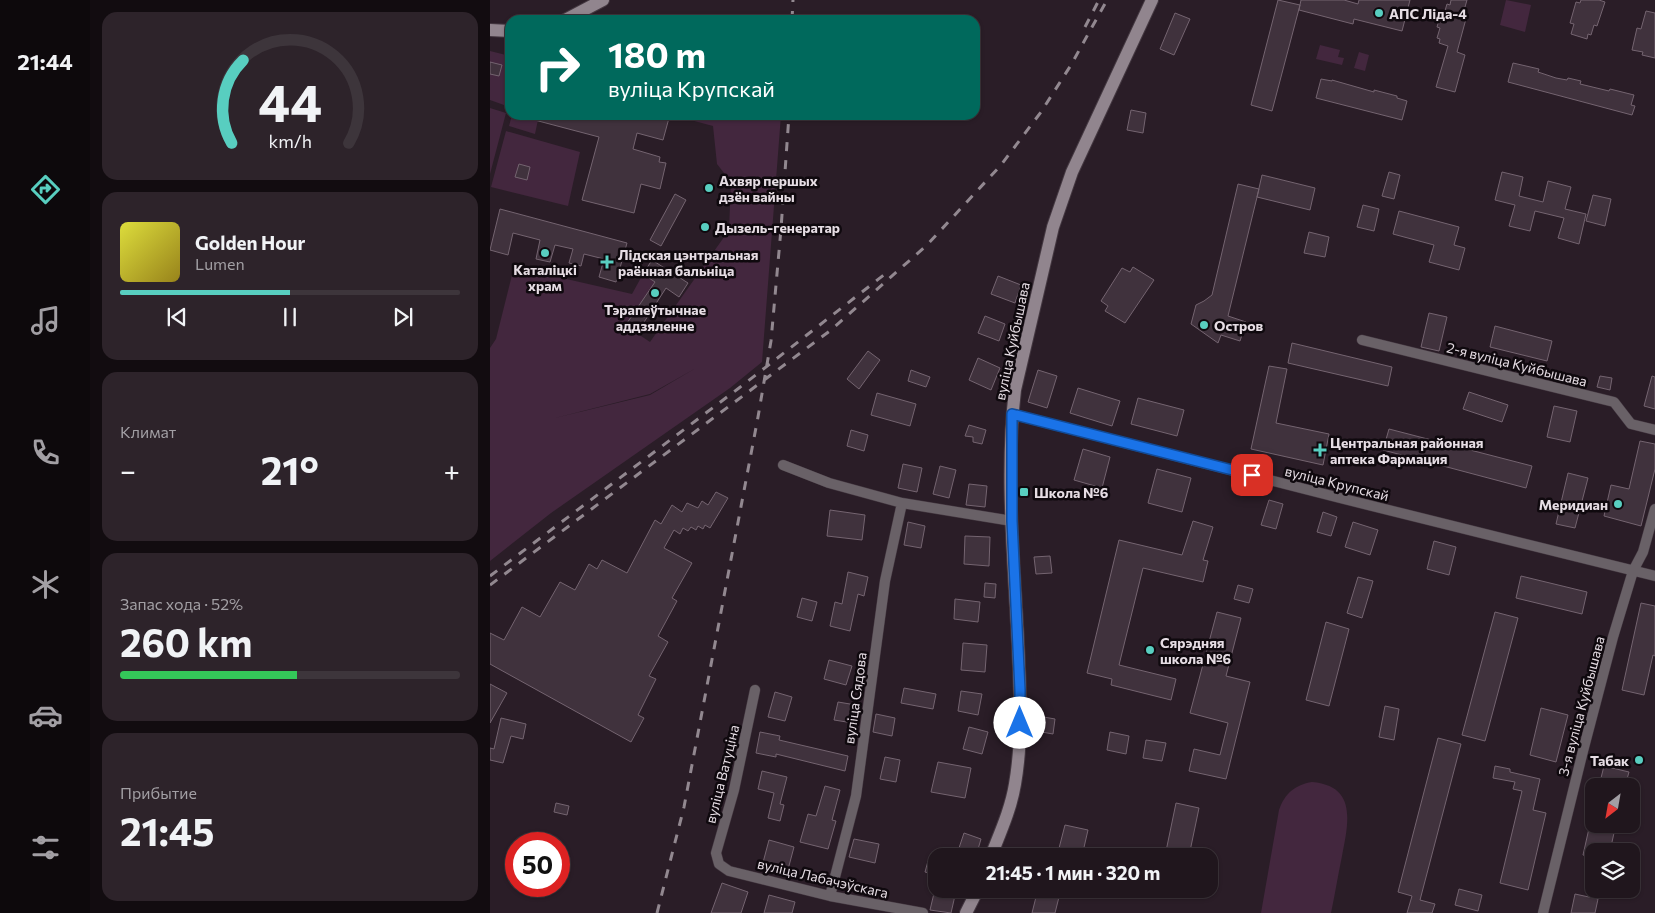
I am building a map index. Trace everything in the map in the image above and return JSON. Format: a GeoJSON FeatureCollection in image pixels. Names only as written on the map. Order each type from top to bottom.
{"type":"FeatureCollection","features":[{"type":"Feature","properties":{"kind":"main road"},"geometry":{"type":"LineString","coordinates":[[574,15],[603,0]]}},
{"type":"Feature","properties":{"kind":"main road","name":"вуліца Куйбышава"},"geometry":{"type":"LineString","coordinates":[[994,848],[1015,787],[1019,757],[1020,690],[1012,521],[1012,414],[1015,390],[1053,227],[1072,172],[1152,0]]}},
{"type":"Feature","properties":{"kind":"main road"},"geometry":{"type":"LineString","coordinates":[[490,30],[505,31]]}},
{"type":"Feature","properties":{"kind":"main road"},"geometry":{"type":"LineString","coordinates":[[966,913],[974,898]]}},
{"type":"Feature","properties":{"kind":"street","name":"2-я вуліца Куйбышава"},"geometry":{"type":"LineString","coordinates":[[1362,340],[1614,402],[1631,424],[1655,430]]}},
{"type":"Feature","properties":{"kind":"street","name":"вуліца Крупскай"},"geometry":{"type":"LineString","coordinates":[[1012,414],[1655,576]]}},
{"type":"Feature","properties":{"kind":"street"},"geometry":{"type":"LineString","coordinates":[[783,465],[829,483],[902,503],[1012,521]]}},
{"type":"Feature","properties":{"kind":"street","name":"вуліца Сядова"},"geometry":{"type":"LineString","coordinates":[[830,896],[856,796],[885,581],[902,503]]}},
{"type":"Feature","properties":{"kind":"street","name":"3-я вуліца Куйбышава"},"geometry":{"type":"LineString","coordinates":[[1543,913],[1583,751],[1632,571],[1643,552],[1655,509]]}},
{"type":"Feature","properties":{"kind":"street","name":"вуліца Ватуціна"},"geometry":{"type":"LineString","coordinates":[[719,864],[716,853],[734,790],[755,690]]}},
{"type":"Feature","properties":{"kind":"street","name":"вуліца Лабачэўскага"},"geometry":{"type":"LineString","coordinates":[[719,864],[729,871],[830,896],[923,913]]}},
{"type":"Feature","properties":{"kind":"shaded area"},"geometry":{"type":"Polygon","coordinates":[[[1506,0],[1531,5],[1525,32],[1500,25],[1506,0]]]}},
{"type":"Feature","properties":{"kind":"shaded area"},"geometry":{"type":"Polygon","coordinates":[[[1320,45],[1340,50],[1338,57],[1344,58],[1342,65],[1316,59],[1320,45]]]}},
{"type":"Feature","properties":{"kind":"shaded area"},"geometry":{"type":"Polygon","coordinates":[[[490,51],[505,55],[505,100],[504,105],[490,100],[490,51]]]}},
{"type":"Feature","properties":{"kind":"shaded area"},"geometry":{"type":"Polygon","coordinates":[[[1359,52],[1369,55],[1365,71],[1354,68],[1359,52]]]}},
{"type":"Feature","properties":{"kind":"shaded area"},"geometry":{"type":"Polygon","coordinates":[[[490,108],[505,113],[505,117],[490,174],[490,108]]]}},
{"type":"Feature","properties":{"kind":"shaded area"},"geometry":{"type":"Polygon","coordinates":[[[511,120],[538,120],[535,134],[509,126],[511,120]]]}},
{"type":"Feature","properties":{"kind":"shaded area"},"geometry":{"type":"Polygon","coordinates":[[[691,120],[781,120],[762,362],[730,388],[551,513],[490,561],[490,348],[496,339],[514,267],[632,294],[643,274],[655,282],[626,326],[650,342],[729,230],[731,182],[717,164],[713,126],[691,120]],[[696,368],[650,394],[555,418],[650,395],[696,368]]]}},
{"type":"Feature","properties":{"kind":"shaded area"},"geometry":{"type":"Polygon","coordinates":[[[506,131],[580,152],[568,206],[491,187],[506,131]]]}},
{"type":"Feature","properties":{"kind":"shaded area"},"geometry":{"type":"Polygon","coordinates":[[[1312,782],[1327,785],[1337,791],[1343,799],[1346,809],[1346,832],[1331,913],[1261,913],[1279,810],[1284,799],[1291,791],[1301,785],[1312,782]]]}},
{"type":"Feature","properties":{"kind":"building"},"geometry":{"type":"Polygon","coordinates":[[[1278,0],[1300,5],[1272,111],[1251,105],[1278,0]]]}},
{"type":"Feature","properties":{"kind":"building"},"geometry":{"type":"Polygon","coordinates":[[[1301,0],[1344,0],[1358,4],[1359,0],[1410,0],[1402,31],[1354,19],[1353,24],[1299,10],[1301,0]]]}},
{"type":"Feature","properties":{"kind":"building"},"geometry":{"type":"Polygon","coordinates":[[[1451,0],[1467,0],[1463,14],[1467,15],[1457,52],[1465,55],[1455,92],[1436,87],[1448,46],[1439,43],[1440,39],[1437,38],[1440,28],[1437,27],[1441,13],[1444,14],[1447,4],[1450,5],[1451,0]]]}},
{"type":"Feature","properties":{"kind":"building"},"geometry":{"type":"Polygon","coordinates":[[[1581,0],[1605,2],[1597,26],[1594,25],[1591,35],[1588,34],[1587,39],[1571,34],[1574,24],[1570,23],[1576,2],[1580,3],[1581,0]]]}},
{"type":"Feature","properties":{"kind":"building"},"geometry":{"type":"Polygon","coordinates":[[[1646,11],[1655,13],[1655,58],[1642,55],[1643,52],[1632,50],[1637,28],[1641,29],[1646,11]]]}},
{"type":"Feature","properties":{"kind":"building"},"geometry":{"type":"Polygon","coordinates":[[[1175,13],[1190,19],[1174,55],[1160,49],[1175,13]]]}},
{"type":"Feature","properties":{"kind":"building"},"geometry":{"type":"Polygon","coordinates":[[[490,62],[502,65],[499,76],[490,74],[490,62]]]}},
{"type":"Feature","properties":{"kind":"building"},"geometry":{"type":"Polygon","coordinates":[[[1513,63],[1539,69],[1538,72],[1556,78],[1567,80],[1568,78],[1581,81],[1580,84],[1634,95],[1631,105],[1635,106],[1632,115],[1508,82],[1513,63]]]}},
{"type":"Feature","properties":{"kind":"building"},"geometry":{"type":"Polygon","coordinates":[[[1321,79],[1332,80],[1374,92],[1374,90],[1397,96],[1397,98],[1407,101],[1402,120],[1316,98],[1321,79]]]}},
{"type":"Feature","properties":{"kind":"building"},"geometry":{"type":"Polygon","coordinates":[[[1131,110],[1146,113],[1143,133],[1127,130],[1131,110]]]}},
{"type":"Feature","properties":{"kind":"building"},"geometry":{"type":"Polygon","coordinates":[[[535,120],[668,120],[663,140],[637,133],[633,149],[660,157],[659,162],[666,163],[660,189],[641,184],[634,213],[582,200],[599,137],[535,120]]]}},
{"type":"Feature","properties":{"kind":"building"},"geometry":{"type":"Polygon","coordinates":[[[519,164],[530,167],[527,180],[515,177],[519,164]]]}},
{"type":"Feature","properties":{"kind":"building"},"geometry":{"type":"Polygon","coordinates":[[[1389,172],[1400,175],[1394,199],[1382,196],[1389,172]]]}},
{"type":"Feature","properties":{"kind":"building"},"geometry":{"type":"Polygon","coordinates":[[[1502,172],[1523,177],[1519,196],[1543,202],[1548,181],[1571,187],[1565,209],[1586,214],[1579,244],[1558,238],[1564,218],[1535,211],[1530,231],[1509,226],[1515,205],[1495,200],[1502,172]]]}},
{"type":"Feature","properties":{"kind":"building"},"geometry":{"type":"Polygon","coordinates":[[[1262,175],[1315,188],[1310,210],[1257,197],[1262,175]]]}},
{"type":"Feature","properties":{"kind":"building"},"geometry":{"type":"Polygon","coordinates":[[[1238,184],[1259,189],[1228,316],[1246,322],[1240,341],[1221,335],[1218,343],[1191,324],[1196,305],[1212,295],[1238,184]]]}},
{"type":"Feature","properties":{"kind":"building"},"geometry":{"type":"Polygon","coordinates":[[[675,194],[686,200],[661,246],[650,240],[675,194]]]}},
{"type":"Feature","properties":{"kind":"building"},"geometry":{"type":"Polygon","coordinates":[[[1593,195],[1611,199],[1605,226],[1586,221],[1593,195]]]}},
{"type":"Feature","properties":{"kind":"building"},"geometry":{"type":"Polygon","coordinates":[[[1363,205],[1379,209],[1374,231],[1357,227],[1363,205]]]}},
{"type":"Feature","properties":{"kind":"building"},"geometry":{"type":"Polygon","coordinates":[[[500,209],[627,243],[616,282],[599,277],[604,259],[584,254],[581,266],[569,263],[573,249],[555,245],[550,262],[536,259],[540,240],[513,233],[508,255],[490,250],[500,209]]]}},
{"type":"Feature","properties":{"kind":"building"},"geometry":{"type":"Polygon","coordinates":[[[1399,211],[1459,227],[1454,245],[1465,248],[1459,270],[1429,262],[1434,245],[1393,234],[1399,211]]]}},
{"type":"Feature","properties":{"kind":"building"},"geometry":{"type":"Polygon","coordinates":[[[1309,232],[1329,237],[1325,257],[1304,253],[1309,232]]]}},
{"type":"Feature","properties":{"kind":"building","name":"Тэрапеўтычнае аддзяленне"},"geometry":{"type":"Polygon","coordinates":[[[652,260],[688,283],[679,297],[666,288],[637,333],[625,326],[655,282],[643,274],[652,260]]]}},
{"type":"Feature","properties":{"kind":"building"},"geometry":{"type":"Polygon","coordinates":[[[1133,267],[1154,280],[1125,323],[1105,311],[1108,306],[1101,301],[1122,268],[1130,272],[1133,267]]]}},
{"type":"Feature","properties":{"kind":"building"},"geometry":{"type":"Polygon","coordinates":[[[998,276],[1021,285],[1015,303],[991,294],[998,276]]]}},
{"type":"Feature","properties":{"kind":"building"},"geometry":{"type":"Polygon","coordinates":[[[1429,313],[1447,317],[1439,351],[1421,347],[1429,313]]]}},
{"type":"Feature","properties":{"kind":"building"},"geometry":{"type":"Polygon","coordinates":[[[985,316],[1005,324],[999,341],[978,333],[985,316]]]}},
{"type":"Feature","properties":{"kind":"building"},"geometry":{"type":"Polygon","coordinates":[[[1495,326],[1552,341],[1547,361],[1490,347],[1495,326]]]}},
{"type":"Feature","properties":{"kind":"building"},"geometry":{"type":"Polygon","coordinates":[[[1292,343],[1392,367],[1388,386],[1288,363],[1292,343]]]}},
{"type":"Feature","properties":{"kind":"building"},"geometry":{"type":"Polygon","coordinates":[[[868,351],[880,360],[859,389],[847,379],[868,351]]]}},
{"type":"Feature","properties":{"kind":"building"},"geometry":{"type":"Polygon","coordinates":[[[978,358],[1000,368],[991,390],[969,380],[978,358]]]}},
{"type":"Feature","properties":{"kind":"building"},"geometry":{"type":"Polygon","coordinates":[[[1269,366],[1287,369],[1276,423],[1329,434],[1323,465],[1251,449],[1269,366]]]}},
{"type":"Feature","properties":{"kind":"building"},"geometry":{"type":"Polygon","coordinates":[[[911,370],[930,377],[926,387],[908,381],[911,370]]]}},
{"type":"Feature","properties":{"kind":"building"},"geometry":{"type":"Polygon","coordinates":[[[1038,370],[1057,376],[1047,408],[1028,402],[1038,370]]]}},
{"type":"Feature","properties":{"kind":"building"},"geometry":{"type":"Polygon","coordinates":[[[1600,376],[1612,378],[1610,390],[1597,387],[1600,376]]]}},
{"type":"Feature","properties":{"kind":"building"},"geometry":{"type":"Polygon","coordinates":[[[1652,376],[1655,377],[1655,409],[1644,406],[1652,376]]]}},
{"type":"Feature","properties":{"kind":"building"},"geometry":{"type":"Polygon","coordinates":[[[1078,388],[1120,401],[1112,426],[1070,413],[1078,388]]]}},
{"type":"Feature","properties":{"kind":"building"},"geometry":{"type":"Polygon","coordinates":[[[1469,392],[1508,405],[1502,422],[1463,409],[1469,392]]]}},
{"type":"Feature","properties":{"kind":"building"},"geometry":{"type":"Polygon","coordinates":[[[877,393],[916,404],[910,426],[871,415],[877,393]]]}},
{"type":"Feature","properties":{"kind":"building"},"geometry":{"type":"Polygon","coordinates":[[[1138,398],[1184,410],[1177,436],[1131,424],[1138,398]]]}},
{"type":"Feature","properties":{"kind":"building"},"geometry":{"type":"Polygon","coordinates":[[[1554,406],[1577,411],[1570,442],[1547,437],[1554,406]]]}},
{"type":"Feature","properties":{"kind":"building"},"geometry":{"type":"Polygon","coordinates":[[[969,425],[986,430],[982,444],[973,442],[973,437],[965,436],[969,425]]]}},
{"type":"Feature","properties":{"kind":"building"},"geometry":{"type":"Polygon","coordinates":[[[1389,429],[1532,466],[1526,488],[1383,450],[1389,429]]]}},
{"type":"Feature","properties":{"kind":"building"},"geometry":{"type":"Polygon","coordinates":[[[851,430],[868,435],[864,451],[847,446],[851,430]]]}},
{"type":"Feature","properties":{"kind":"building"},"geometry":{"type":"Polygon","coordinates":[[[1640,441],[1655,444],[1655,469],[1641,526],[1604,516],[1611,485],[1629,489],[1640,441]]]}},
{"type":"Feature","properties":{"kind":"building"},"geometry":{"type":"Polygon","coordinates":[[[1083,449],[1110,457],[1102,488],[1074,480],[1083,449]]]}},
{"type":"Feature","properties":{"kind":"building"},"geometry":{"type":"Polygon","coordinates":[[[903,464],[922,468],[917,492],[898,488],[903,464]]]}},
{"type":"Feature","properties":{"kind":"building"},"geometry":{"type":"Polygon","coordinates":[[[940,466],[956,470],[949,498],[933,494],[940,466]]]}},
{"type":"Feature","properties":{"kind":"building"},"geometry":{"type":"Polygon","coordinates":[[[1157,469],[1191,478],[1182,512],[1148,503],[1157,469]]]}},
{"type":"Feature","properties":{"kind":"building"},"geometry":{"type":"Polygon","coordinates":[[[1568,473],[1588,478],[1575,528],[1556,524],[1568,473]]]}},
{"type":"Feature","properties":{"kind":"building"},"geometry":{"type":"Polygon","coordinates":[[[969,484],[987,486],[985,507],[966,505],[969,484]]]}},
{"type":"Feature","properties":{"kind":"building"},"geometry":{"type":"Polygon","coordinates":[[[716,492],[728,498],[710,528],[705,525],[703,529],[698,526],[696,530],[691,527],[688,531],[683,528],[680,534],[674,530],[664,548],[692,563],[672,598],[677,601],[658,636],[668,642],[649,676],[656,679],[638,715],[644,718],[631,742],[490,664],[490,633],[504,640],[522,607],[540,617],[560,582],[575,590],[589,564],[597,569],[602,560],[627,573],[655,520],[661,524],[672,505],[682,512],[687,503],[698,508],[702,501],[708,505],[716,492]]]}},
{"type":"Feature","properties":{"kind":"building"},"geometry":{"type":"Polygon","coordinates":[[[1269,500],[1283,504],[1276,529],[1261,525],[1269,500]]]}},
{"type":"Feature","properties":{"kind":"building"},"geometry":{"type":"Polygon","coordinates":[[[830,510],[865,515],[862,540],[827,536],[830,510]]]}},
{"type":"Feature","properties":{"kind":"building"},"geometry":{"type":"Polygon","coordinates":[[[1323,512],[1337,517],[1331,536],[1317,532],[1323,512]]]}},
{"type":"Feature","properties":{"kind":"building"},"geometry":{"type":"Polygon","coordinates":[[[1193,521],[1213,527],[1203,560],[1208,561],[1203,582],[1143,568],[1119,665],[1176,679],[1171,700],[1111,685],[1112,679],[1087,673],[1119,540],[1182,555],[1193,521]]]}},
{"type":"Feature","properties":{"kind":"building"},"geometry":{"type":"Polygon","coordinates":[[[908,522],[925,526],[921,548],[904,545],[908,522]]]}},
{"type":"Feature","properties":{"kind":"building"},"geometry":{"type":"Polygon","coordinates":[[[1353,522],[1378,530],[1370,555],[1345,547],[1353,522]]]}},
{"type":"Feature","properties":{"kind":"building"},"geometry":{"type":"Polygon","coordinates":[[[965,536],[990,537],[989,566],[964,564],[965,536]]]}},
{"type":"Feature","properties":{"kind":"building"},"geometry":{"type":"Polygon","coordinates":[[[1434,541],[1456,547],[1449,575],[1427,569],[1434,541]]]}},
{"type":"Feature","properties":{"kind":"building"},"geometry":{"type":"Polygon","coordinates":[[[1050,556],[1052,573],[1036,574],[1034,557],[1050,556]]]}},
{"type":"Feature","properties":{"kind":"building"},"geometry":{"type":"Polygon","coordinates":[[[848,572],[868,577],[864,596],[858,594],[850,631],[830,626],[835,602],[842,604],[848,572]]]}},
{"type":"Feature","properties":{"kind":"building"},"geometry":{"type":"Polygon","coordinates":[[[1521,576],[1587,592],[1582,614],[1516,598],[1521,576]]]}},
{"type":"Feature","properties":{"kind":"building"},"geometry":{"type":"Polygon","coordinates":[[[1358,577],[1373,581],[1362,618],[1347,613],[1358,577]]]}},
{"type":"Feature","properties":{"kind":"building"},"geometry":{"type":"Polygon","coordinates":[[[985,583],[996,584],[995,598],[984,597],[985,583]]]}},
{"type":"Feature","properties":{"kind":"building"},"geometry":{"type":"Polygon","coordinates":[[[1238,585],[1253,589],[1249,603],[1234,599],[1238,585]]]}},
{"type":"Feature","properties":{"kind":"building"},"geometry":{"type":"Polygon","coordinates":[[[802,598],[817,602],[812,621],[797,617],[802,598]]]}},
{"type":"Feature","properties":{"kind":"building"},"geometry":{"type":"Polygon","coordinates":[[[955,599],[980,602],[978,622],[954,619],[955,599]]]}},
{"type":"Feature","properties":{"kind":"building"},"geometry":{"type":"Polygon","coordinates":[[[1641,603],[1655,606],[1655,656],[1653,655],[1644,695],[1622,690],[1641,603]]]}},
{"type":"Feature","properties":{"kind":"building"},"geometry":{"type":"Polygon","coordinates":[[[1217,612],[1241,618],[1226,676],[1250,682],[1226,779],[1189,771],[1194,749],[1220,755],[1228,723],[1190,713],[1217,612]]]}},
{"type":"Feature","properties":{"kind":"building"},"geometry":{"type":"Polygon","coordinates":[[[1495,612],[1518,618],[1485,741],[1462,735],[1495,612]]]}},
{"type":"Feature","properties":{"kind":"building"},"geometry":{"type":"Polygon","coordinates":[[[1326,622],[1349,629],[1329,706],[1306,700],[1326,622]]]}},
{"type":"Feature","properties":{"kind":"building"},"geometry":{"type":"Polygon","coordinates":[[[963,643],[987,645],[985,672],[961,670],[963,643]]]}},
{"type":"Feature","properties":{"kind":"building"},"geometry":{"type":"Polygon","coordinates":[[[829,660],[852,666],[846,685],[824,679],[829,660]]]}},
{"type":"Feature","properties":{"kind":"building"},"geometry":{"type":"Polygon","coordinates":[[[490,684],[507,693],[490,723],[490,684]]]}},
{"type":"Feature","properties":{"kind":"building"},"geometry":{"type":"Polygon","coordinates":[[[904,688],[936,694],[933,709],[901,703],[904,688]]]}},
{"type":"Feature","properties":{"kind":"building"},"geometry":{"type":"Polygon","coordinates":[[[961,691],[982,694],[978,715],[958,711],[961,691]]]}},
{"type":"Feature","properties":{"kind":"building"},"geometry":{"type":"Polygon","coordinates":[[[775,692],[792,697],[785,721],[768,717],[775,692]]]}},
{"type":"Feature","properties":{"kind":"building"},"geometry":{"type":"Polygon","coordinates":[[[838,702],[856,705],[853,723],[834,720],[838,702]]]}},
{"type":"Feature","properties":{"kind":"building"},"geometry":{"type":"Polygon","coordinates":[[[1385,706],[1399,709],[1394,740],[1379,737],[1385,706]]]}},
{"type":"Feature","properties":{"kind":"building"},"geometry":{"type":"Polygon","coordinates":[[[1541,708],[1568,715],[1556,762],[1530,755],[1541,708]]]}},
{"type":"Feature","properties":{"kind":"building"},"geometry":{"type":"Polygon","coordinates":[[[876,714],[895,718],[892,736],[873,732],[876,714]]]}},
{"type":"Feature","properties":{"kind":"building"},"geometry":{"type":"Polygon","coordinates":[[[1038,716],[1055,719],[1053,734],[1036,731],[1038,716]]]}},
{"type":"Feature","properties":{"kind":"building"},"geometry":{"type":"Polygon","coordinates":[[[501,718],[526,724],[523,739],[511,736],[503,763],[490,760],[490,748],[494,749],[501,718]]]}},
{"type":"Feature","properties":{"kind":"building"},"geometry":{"type":"Polygon","coordinates":[[[969,727],[988,732],[982,754],[963,749],[969,727]]]}},
{"type":"Feature","properties":{"kind":"building"},"geometry":{"type":"Polygon","coordinates":[[[760,732],[780,736],[779,740],[848,756],[845,771],[776,754],[776,757],[756,753],[760,732]]]}},
{"type":"Feature","properties":{"kind":"building"},"geometry":{"type":"Polygon","coordinates":[[[1110,732],[1129,736],[1126,754],[1107,750],[1110,732]]]}},
{"type":"Feature","properties":{"kind":"building"},"geometry":{"type":"Polygon","coordinates":[[[1438,738],[1461,744],[1420,900],[1435,904],[1432,913],[1407,913],[1412,896],[1398,892],[1438,738]]]}},
{"type":"Feature","properties":{"kind":"building"},"geometry":{"type":"Polygon","coordinates":[[[1146,740],[1166,743],[1162,761],[1143,758],[1146,740]]]}},
{"type":"Feature","properties":{"kind":"building"},"geometry":{"type":"Polygon","coordinates":[[[885,757],[900,760],[896,782],[880,779],[885,757]]]}},
{"type":"Feature","properties":{"kind":"building"},"geometry":{"type":"Polygon","coordinates":[[[938,762],[971,768],[965,798],[931,792],[938,762]]]}},
{"type":"Feature","properties":{"kind":"building"},"geometry":{"type":"Polygon","coordinates":[[[1495,766],[1510,769],[1510,772],[1540,779],[1533,810],[1546,813],[1528,890],[1500,883],[1522,791],[1513,789],[1515,782],[1493,778],[1495,766]]]}},
{"type":"Feature","properties":{"kind":"building"},"geometry":{"type":"Polygon","coordinates":[[[1604,766],[1629,772],[1627,778],[1601,778],[1604,766]]]}},
{"type":"Feature","properties":{"kind":"building"},"geometry":{"type":"Polygon","coordinates":[[[762,771],[787,777],[780,804],[784,805],[780,821],[768,818],[774,793],[758,789],[762,771]]]}},
{"type":"Feature","properties":{"kind":"building"},"geometry":{"type":"Polygon","coordinates":[[[825,786],[840,790],[832,820],[836,821],[828,849],[800,842],[808,814],[816,816],[825,786]]]}},
{"type":"Feature","properties":{"kind":"building"},"geometry":{"type":"Polygon","coordinates":[[[556,803],[569,806],[567,815],[554,812],[556,803]]]}},
{"type":"Feature","properties":{"kind":"building"},"geometry":{"type":"Polygon","coordinates":[[[1176,803],[1199,808],[1191,848],[1167,848],[1176,803]]]}},
{"type":"Feature","properties":{"kind":"building"},"geometry":{"type":"Polygon","coordinates":[[[1065,825],[1088,830],[1084,848],[1059,848],[1065,825]]]}},
{"type":"Feature","properties":{"kind":"building"},"geometry":{"type":"Polygon","coordinates":[[[964,833],[981,839],[978,848],[959,848],[964,833]]]}},
{"type":"Feature","properties":{"kind":"building"},"geometry":{"type":"Polygon","coordinates":[[[1588,833],[1614,833],[1612,843],[1586,843],[1588,833]]]}},
{"type":"Feature","properties":{"kind":"building"},"geometry":{"type":"Polygon","coordinates":[[[854,839],[879,844],[875,863],[849,857],[854,839]]]}},
{"type":"Feature","properties":{"kind":"building"},"geometry":{"type":"Polygon","coordinates":[[[769,840],[794,847],[786,877],[761,870],[769,840]]]}},
{"type":"Feature","properties":{"kind":"building"},"geometry":{"type":"Polygon","coordinates":[[[928,861],[928,873],[925,872],[928,861]]]}},
{"type":"Feature","properties":{"kind":"building"},"geometry":{"type":"Polygon","coordinates":[[[722,883],[748,892],[741,913],[711,913],[722,883]]]}},
{"type":"Feature","properties":{"kind":"building"},"geometry":{"type":"Polygon","coordinates":[[[1459,889],[1482,895],[1478,911],[1455,905],[1459,889]]]}},
{"type":"Feature","properties":{"kind":"building"},"geometry":{"type":"Polygon","coordinates":[[[1575,894],[1585,896],[1585,898],[1598,899],[1595,913],[1571,913],[1575,894]]]}},
{"type":"Feature","properties":{"kind":"building"},"geometry":{"type":"Polygon","coordinates":[[[769,895],[795,902],[792,913],[764,913],[769,895]]]}},
{"type":"Feature","properties":{"kind":"building"},"geometry":{"type":"Polygon","coordinates":[[[933,898],[954,898],[951,913],[930,910],[933,898]]]}},
{"type":"Feature","properties":{"kind":"building"},"geometry":{"type":"Polygon","coordinates":[[[1036,898],[1059,898],[1055,913],[1032,913],[1036,898]]]}},
{"type":"Feature","properties":{"kind":"railway"},"geometry":{"type":"LineString","coordinates":[[792,15],[793,0]]}},
{"type":"Feature","properties":{"kind":"railway"},"geometry":{"type":"LineString","coordinates":[[1085,27],[1099,0]]}},
{"type":"Feature","properties":{"kind":"railway"},"geometry":{"type":"LineString","coordinates":[[490,585],[831,330],[927,245],[1001,165],[1041,112],[1071,65],[1107,0]]}},
{"type":"Feature","properties":{"kind":"railway"},"geometry":{"type":"LineString","coordinates":[[657,913],[684,807],[771,341],[789,120]]}},
{"type":"Feature","properties":{"kind":"railway"},"geometry":{"type":"LineString","coordinates":[[490,576],[739,388],[885,274]]}},
{"type":"Feature","properties":{"kind":"place","name":"АПС Ліда-4"},"geometry":{"type":"Point","coordinates":[1379,13]}},
{"type":"Feature","properties":{"kind":"place","name":"Ахвяр першых дзён вайны"},"geometry":{"type":"Point","coordinates":[709,188]}},
{"type":"Feature","properties":{"kind":"place","name":"Дызель-генератар"},"geometry":{"type":"Point","coordinates":[705,227]}},
{"type":"Feature","properties":{"kind":"place","name":"Каталіцкі храм"},"geometry":{"type":"Point","coordinates":[545,253]}},
{"type":"Feature","properties":{"kind":"place","name":"Лідская цэнтральная раённая бальніца"},"geometry":{"type":"Point","coordinates":[607,262]}},
{"type":"Feature","properties":{"kind":"place","name":"Тэрапеўтычнае аддзяленне"},"geometry":{"type":"Point","coordinates":[655,293]}},
{"type":"Feature","properties":{"kind":"place","name":"Остров"},"geometry":{"type":"Point","coordinates":[1204,325]}},
{"type":"Feature","properties":{"kind":"place","name":"Центральная районная аптека Фармация"},"geometry":{"type":"Point","coordinates":[1320,450]}},
{"type":"Feature","properties":{"kind":"place","name":"Школа №6"},"geometry":{"type":"Point","coordinates":[1024,492]}},
{"type":"Feature","properties":{"kind":"place","name":"Меридиан"},"geometry":{"type":"Point","coordinates":[1618,504]}},
{"type":"Feature","properties":{"kind":"place","name":"Сярэдняя школа №6"},"geometry":{"type":"Point","coordinates":[1150,650]}},
{"type":"Feature","properties":{"kind":"place","name":"Табак"},"geometry":{"type":"Point","coordinates":[1639,760]}},
{"type":"Feature","properties":{"kind":"route"},"geometry":{"type":"LineString","coordinates":[[1020,723],[1012,521],[1012,414],[1252,475]]}}]}
